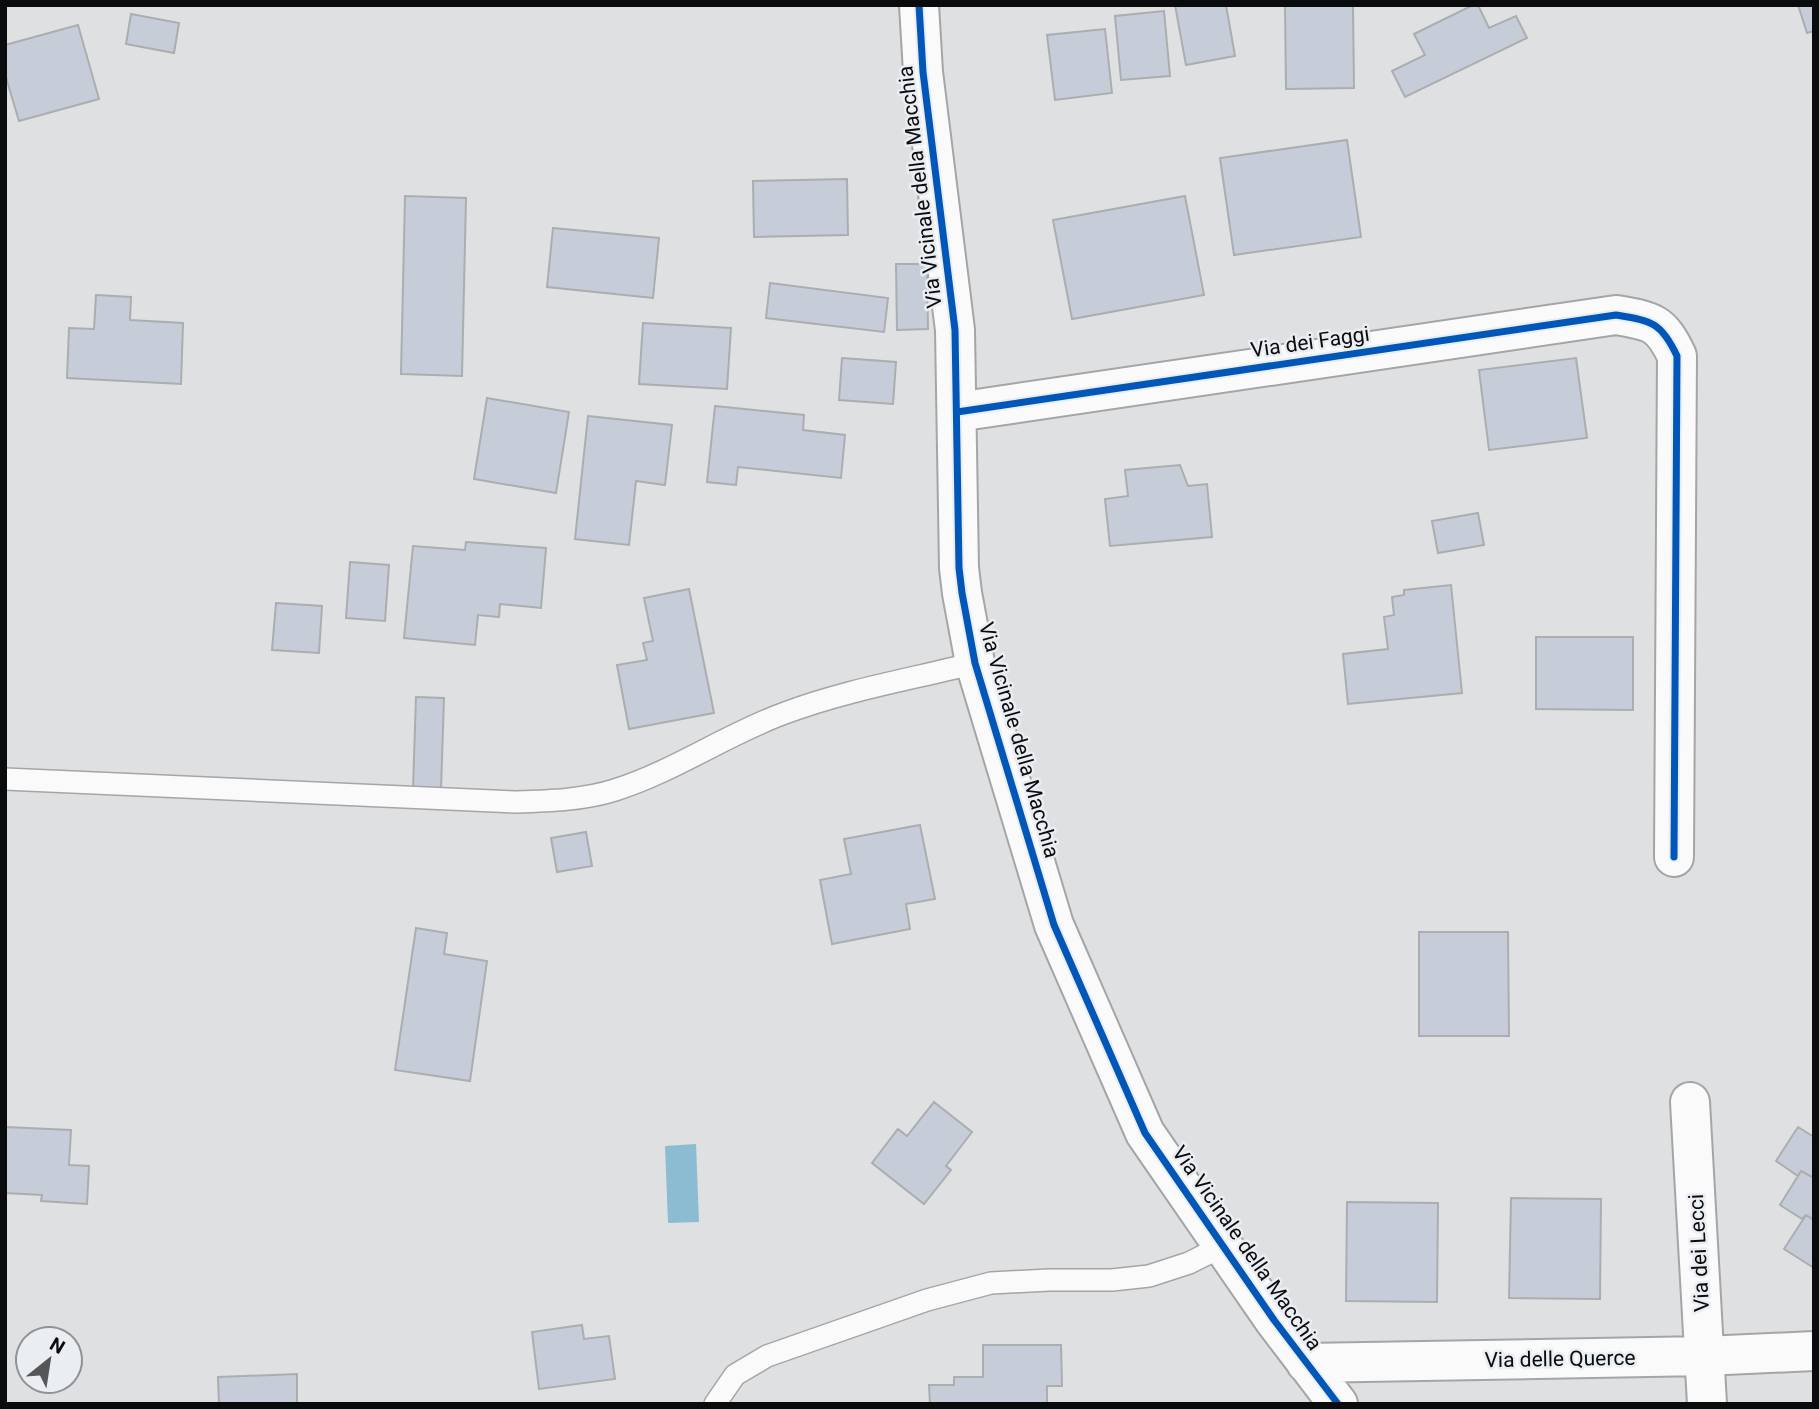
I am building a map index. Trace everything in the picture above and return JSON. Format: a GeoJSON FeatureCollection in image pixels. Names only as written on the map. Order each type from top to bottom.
{"type":"FeatureCollection","features":[{"type":"Feature","properties":{"kind":"street","name":"Via Vicinale della Macchia"},"geometry":{"type":"LineString","coordinates":[[919,5],[923,72],[955,330],[959,568],[975,663],[1054,925],[1145,1133],[1273,1320],[1338,1404]]}},
{"type":"Feature","properties":{"kind":"street","name":"Via dei Faggi"},"geometry":{"type":"LineString","coordinates":[[957,412],[1616,315],[1644,320],[1666,332],[1677,356],[1674,857]]}},
{"type":"Feature","properties":{"kind":"street","name":"Via dei Lecci"},"geometry":{"type":"LineString","coordinates":[[1690,1102],[1707,1404]]}},
{"type":"Feature","properties":{"kind":"street","name":"Via delle Querce"},"geometry":{"type":"LineString","coordinates":[[1306,1363],[1705,1356],[1814,1351]]}},
{"type":"Feature","properties":{"kind":"lane"},"geometry":{"type":"LineString","coordinates":[[5,779],[515,802],[560,800],[613,791],[635,783],[752,726],[819,701],[975,663]]}},
{"type":"Feature","properties":{"kind":"lane"},"geometry":{"type":"LineString","coordinates":[[715,1404],[735,1375],[766,1356],[927,1300],[991,1283],[1112,1280],[1149,1276],[1189,1263],[1223,1246]]}},
{"type":"Feature","properties":{"kind":"water"},"geometry":{"type":"Polygon","coordinates":[[[696,1144],[699,1222],[668,1223],[665,1146],[696,1144]]]}},
{"type":"Feature","properties":{"kind":"building"},"geometry":{"type":"Polygon","coordinates":[[[1175,5],[1226,5],[1235,56],[1186,65],[1175,5]]]}},
{"type":"Feature","properties":{"kind":"building"},"geometry":{"type":"Polygon","coordinates":[[[1285,5],[1353,5],[1354,88],[1286,89],[1285,5]]]}},
{"type":"Feature","properties":{"kind":"building"},"geometry":{"type":"Polygon","coordinates":[[[1478,5],[1489,28],[1516,16],[1527,38],[1405,97],[1392,71],[1425,55],[1414,34],[1478,5]]]}},
{"type":"Feature","properties":{"kind":"building"},"geometry":{"type":"Polygon","coordinates":[[[1798,5],[1814,5],[1814,31],[1807,33],[1798,5]]]}},
{"type":"Feature","properties":{"kind":"building"},"geometry":{"type":"Polygon","coordinates":[[[1164,11],[1170,76],[1121,80],[1115,16],[1164,11]]]}},
{"type":"Feature","properties":{"kind":"building"},"geometry":{"type":"Polygon","coordinates":[[[131,14],[179,23],[174,53],[126,44],[131,14]]]}},
{"type":"Feature","properties":{"kind":"building"},"geometry":{"type":"Polygon","coordinates":[[[78,25],[99,99],[19,121],[5,74],[5,45],[78,25]]]}},
{"type":"Feature","properties":{"kind":"building"},"geometry":{"type":"Polygon","coordinates":[[[1105,29],[1112,93],[1055,100],[1047,35],[1105,29]]]}},
{"type":"Feature","properties":{"kind":"building"},"geometry":{"type":"Polygon","coordinates":[[[1347,140],[1361,237],[1234,255],[1220,158],[1347,140]]]}},
{"type":"Feature","properties":{"kind":"building"},"geometry":{"type":"Polygon","coordinates":[[[847,179],[848,235],[754,237],[753,181],[847,179]]]}},
{"type":"Feature","properties":{"kind":"building"},"geometry":{"type":"Polygon","coordinates":[[[405,196],[466,198],[462,376],[401,374],[405,196]]]}},
{"type":"Feature","properties":{"kind":"building"},"geometry":{"type":"Polygon","coordinates":[[[1185,196],[1204,295],[1072,319],[1053,220],[1185,196]]]}},
{"type":"Feature","properties":{"kind":"building"},"geometry":{"type":"Polygon","coordinates":[[[553,228],[659,238],[653,298],[547,287],[553,228]]]}},
{"type":"Feature","properties":{"kind":"building"},"geometry":{"type":"Polygon","coordinates":[[[896,264],[927,264],[928,329],[897,330],[896,264]]]}},
{"type":"Feature","properties":{"kind":"building"},"geometry":{"type":"Polygon","coordinates":[[[770,283],[888,298],[884,332],[766,318],[770,283]]]}},
{"type":"Feature","properties":{"kind":"building"},"geometry":{"type":"Polygon","coordinates":[[[96,295],[131,297],[130,320],[183,323],[181,384],[67,378],[69,328],[94,329],[96,295]]]}},
{"type":"Feature","properties":{"kind":"building"},"geometry":{"type":"Polygon","coordinates":[[[643,323],[731,328],[727,389],[639,384],[643,323]]]}},
{"type":"Feature","properties":{"kind":"building"},"geometry":{"type":"Polygon","coordinates":[[[842,358],[896,362],[893,404],[839,400],[842,358]]]}},
{"type":"Feature","properties":{"kind":"building"},"geometry":{"type":"Polygon","coordinates":[[[1576,358],[1587,438],[1489,450],[1479,370],[1576,358]]]}},
{"type":"Feature","properties":{"kind":"building"},"geometry":{"type":"Polygon","coordinates":[[[487,398],[569,412],[556,493],[474,479],[487,398]]]}},
{"type":"Feature","properties":{"kind":"building"},"geometry":{"type":"Polygon","coordinates":[[[715,406],[804,415],[803,430],[845,435],[841,478],[738,467],[736,485],[707,482],[715,406]]]}},
{"type":"Feature","properties":{"kind":"building"},"geometry":{"type":"Polygon","coordinates":[[[588,416],[672,425],[665,485],[636,481],[629,545],[575,539],[588,416]]]}},
{"type":"Feature","properties":{"kind":"building"},"geometry":{"type":"Polygon","coordinates":[[[1180,465],[1188,486],[1207,484],[1212,537],[1110,546],[1105,499],[1128,496],[1125,470],[1180,465]]]}},
{"type":"Feature","properties":{"kind":"building"},"geometry":{"type":"Polygon","coordinates":[[[1478,513],[1484,545],[1438,553],[1432,521],[1478,513]]]}},
{"type":"Feature","properties":{"kind":"building"},"geometry":{"type":"Polygon","coordinates":[[[466,542],[546,548],[541,608],[500,604],[499,617],[478,615],[475,645],[404,638],[413,546],[465,550],[466,542]]]}},
{"type":"Feature","properties":{"kind":"building"},"geometry":{"type":"Polygon","coordinates":[[[350,562],[389,565],[385,621],[346,618],[350,562]]]}},
{"type":"Feature","properties":{"kind":"building"},"geometry":{"type":"Polygon","coordinates":[[[1451,585],[1462,693],[1348,704],[1343,654],[1388,649],[1384,617],[1394,615],[1392,597],[1404,595],[1404,590],[1451,585]]]}},
{"type":"Feature","properties":{"kind":"building"},"geometry":{"type":"Polygon","coordinates":[[[689,589],[714,713],[629,729],[617,665],[647,660],[643,643],[653,641],[644,598],[689,589]]]}},
{"type":"Feature","properties":{"kind":"building"},"geometry":{"type":"Polygon","coordinates":[[[276,603],[322,606],[319,653],[272,650],[276,603]]]}},
{"type":"Feature","properties":{"kind":"building"},"geometry":{"type":"Polygon","coordinates":[[[1536,637],[1633,637],[1633,710],[1536,709],[1536,637]]]}},
{"type":"Feature","properties":{"kind":"building"},"geometry":{"type":"Polygon","coordinates":[[[416,697],[444,698],[441,789],[413,788],[416,697]]]}},
{"type":"Feature","properties":{"kind":"building"},"geometry":{"type":"Polygon","coordinates":[[[920,825],[935,899],[906,904],[910,929],[832,944],[820,880],[851,874],[844,839],[920,825]]]}},
{"type":"Feature","properties":{"kind":"building"},"geometry":{"type":"Polygon","coordinates":[[[586,832],[592,866],[557,872],[551,838],[586,832]]]}},
{"type":"Feature","properties":{"kind":"building"},"geometry":{"type":"Polygon","coordinates":[[[416,928],[447,933],[444,954],[487,961],[470,1081],[395,1070],[416,928]]]}},
{"type":"Feature","properties":{"kind":"building"},"geometry":{"type":"Polygon","coordinates":[[[1419,932],[1508,932],[1509,1036],[1419,1036],[1419,932]]]}},
{"type":"Feature","properties":{"kind":"building"},"geometry":{"type":"Polygon","coordinates":[[[934,1102],[972,1132],[946,1166],[951,1170],[924,1204],[872,1163],[898,1129],[907,1136],[934,1102]]]}},
{"type":"Feature","properties":{"kind":"building"},"geometry":{"type":"Polygon","coordinates":[[[5,1127],[71,1130],[69,1165],[89,1166],[87,1204],[41,1201],[42,1195],[5,1193],[5,1127]]]}},
{"type":"Feature","properties":{"kind":"building"},"geometry":{"type":"Polygon","coordinates":[[[1798,1127],[1814,1137],[1814,1178],[1801,1171],[1798,1176],[1776,1161],[1798,1127]]]}},
{"type":"Feature","properties":{"kind":"building"},"geometry":{"type":"Polygon","coordinates":[[[1801,1171],[1814,1178],[1814,1220],[1806,1215],[1802,1219],[1780,1205],[1801,1171]]]}},
{"type":"Feature","properties":{"kind":"building"},"geometry":{"type":"Polygon","coordinates":[[[1511,1198],[1601,1199],[1600,1299],[1509,1298],[1511,1198]]]}},
{"type":"Feature","properties":{"kind":"building"},"geometry":{"type":"Polygon","coordinates":[[[1347,1202],[1438,1203],[1437,1302],[1346,1301],[1347,1202]]]}},
{"type":"Feature","properties":{"kind":"building"},"geometry":{"type":"Polygon","coordinates":[[[1806,1215],[1814,1220],[1814,1268],[1784,1249],[1806,1215]]]}},
{"type":"Feature","properties":{"kind":"building"},"geometry":{"type":"Polygon","coordinates":[[[582,1325],[584,1339],[609,1336],[615,1379],[539,1389],[532,1332],[582,1325]]]}},
{"type":"Feature","properties":{"kind":"building"},"geometry":{"type":"Polygon","coordinates":[[[983,1345],[1061,1345],[1062,1386],[1047,1386],[1047,1404],[930,1404],[929,1385],[954,1385],[954,1377],[983,1377],[983,1345]]]}},
{"type":"Feature","properties":{"kind":"building"},"geometry":{"type":"Polygon","coordinates":[[[297,1374],[297,1404],[219,1404],[218,1377],[297,1374]]]}},
{"type":"Feature","properties":{"kind":"cycle path"},"geometry":{"type":"LineString","coordinates":[[919,5],[923,72],[955,330],[959,568],[975,663],[1054,925],[1145,1133],[1274,1320],[1338,1404]]}},
{"type":"Feature","properties":{"kind":"cycle path"},"geometry":{"type":"LineString","coordinates":[[957,412],[1616,315],[1654,325],[1666,336],[1677,356],[1674,857]]}}]}
